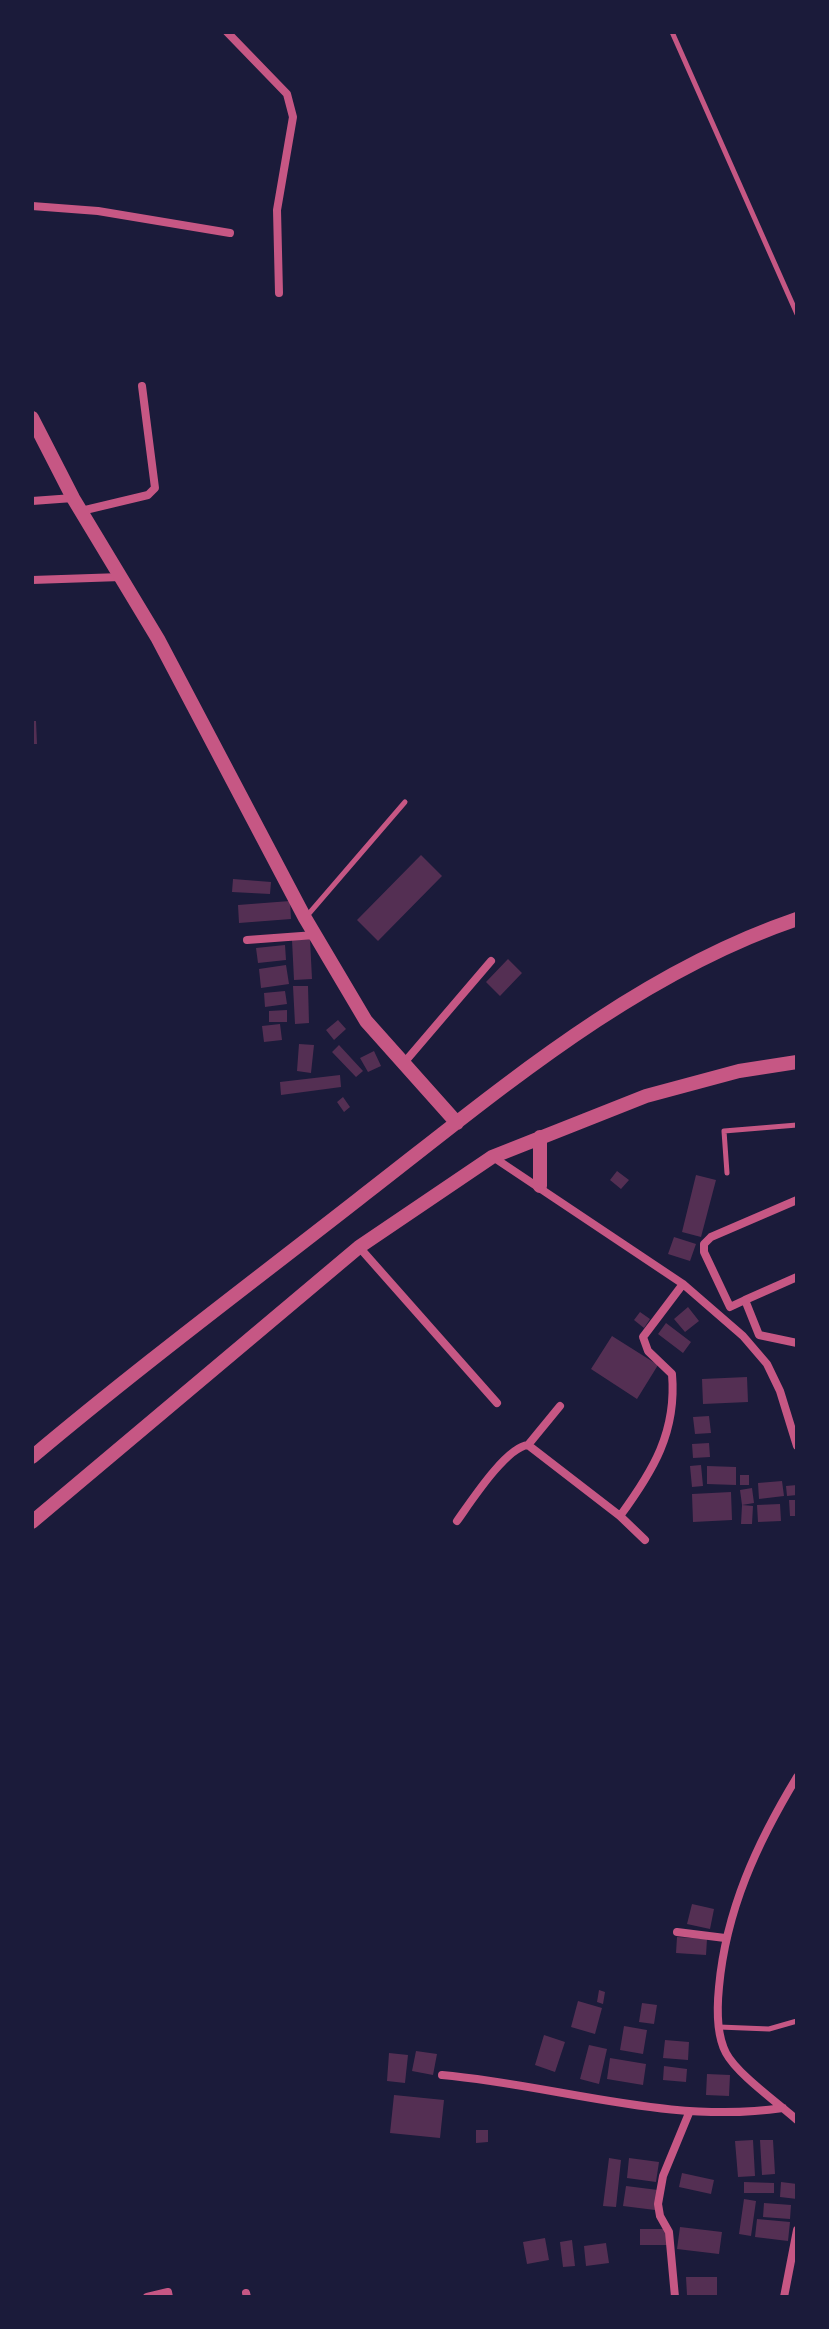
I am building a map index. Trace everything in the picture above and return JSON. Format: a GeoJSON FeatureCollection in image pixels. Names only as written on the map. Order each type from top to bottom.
{"type":"FeatureCollection","features":[{"type":"Feature","properties":{"kind":"street"},"geometry":{"type":"LineString","coordinates":[[227,32],[287,94],[293,117],[277,210],[279,293]]}},
{"type":"Feature","properties":{"kind":"street"},"geometry":{"type":"LineString","coordinates":[[32,206],[98,211],[230,233]]}},
{"type":"Feature","properties":{"kind":"street"},"geometry":{"type":"LineString","coordinates":[[32,501],[77,504],[148,495],[155,488],[142,386]]}},
{"type":"Feature","properties":{"kind":"street"},"geometry":{"type":"LineString","coordinates":[[32,418],[77,504],[122,577],[305,918],[366,1021],[402,1065],[457,1123]]}},
{"type":"Feature","properties":{"kind":"street"},"geometry":{"type":"LineString","coordinates":[[32,580],[122,577]]}},
{"type":"Feature","properties":{"kind":"street"},"geometry":{"type":"LineString","coordinates":[[32,1457],[520,1073],[617,1009],[715,951],[797,919]]}},
{"type":"Feature","properties":{"kind":"street"},"geometry":{"type":"LineString","coordinates":[[247,940],[315,935]]}},
{"type":"Feature","properties":{"kind":"street"},"geometry":{"type":"LineString","coordinates":[[402,1065],[491,961]]}},
{"type":"Feature","properties":{"kind":"street"},"geometry":{"type":"LineString","coordinates":[[32,1522],[111,1451],[359,1247],[492,1157],[646,1096],[739,1071],[797,1062]]}},
{"type":"Feature","properties":{"kind":"street"},"geometry":{"type":"LineString","coordinates":[[540,1137],[540,1186]]}},
{"type":"Feature","properties":{"kind":"street"},"geometry":{"type":"LineString","coordinates":[[492,1157],[540,1186],[683,1284],[743,1336],[767,1364],[797,1446]]}},
{"type":"Feature","properties":{"kind":"street"},"geometry":{"type":"LineString","coordinates":[[797,1200],[711,1237],[704,1244],[704,1252],[730,1307],[797,1277]]}},
{"type":"Feature","properties":{"kind":"street"},"geometry":{"type":"LineString","coordinates":[[359,1247],[497,1403]]}},
{"type":"Feature","properties":{"kind":"street"},"geometry":{"type":"LineString","coordinates":[[620,1516],[653,1470],[669,1432],[672,1374],[648,1351],[643,1337],[683,1284]]}},
{"type":"Feature","properties":{"kind":"street"},"geometry":{"type":"LineString","coordinates":[[745,1300],[759,1335],[797,1343]]}},
{"type":"Feature","properties":{"kind":"street"},"geometry":{"type":"LineString","coordinates":[[457,1521],[489,1477],[518,1448],[528,1445],[560,1406]]}},
{"type":"Feature","properties":{"kind":"street"},"geometry":{"type":"LineString","coordinates":[[528,1445],[620,1516],[645,1540]]}},
{"type":"Feature","properties":{"kind":"street"},"geometry":{"type":"LineString","coordinates":[[797,1777],[750,1864],[725,1938],[717,2002],[719,2027],[729,2057],[797,2120]]}},
{"type":"Feature","properties":{"kind":"street"},"geometry":{"type":"LineString","coordinates":[[677,1932],[725,1938]]}},
{"type":"Feature","properties":{"kind":"street"},"geometry":{"type":"LineString","coordinates":[[442,2075],[496,2080],[689,2113],[751,2113],[783,2108]]}},
{"type":"Feature","properties":{"kind":"street"},"geometry":{"type":"LineString","coordinates":[[675,2297],[669,2232],[660,2216],[658,2204],[668,2161],[689,2113]]}},
{"type":"Feature","properties":{"kind":"street"},"geometry":{"type":"LineString","coordinates":[[784,2297],[797,2230]]}},
{"type":"Feature","properties":{"kind":"street"},"geometry":{"type":"LineString","coordinates":[[147,2297],[168,2292],[169,2297]]}},
{"type":"Feature","properties":{"kind":"lane"},"geometry":{"type":"LineString","coordinates":[[672,32],[797,314]]}},
{"type":"Feature","properties":{"kind":"lane"},"geometry":{"type":"LineString","coordinates":[[305,918],[405,802]]}},
{"type":"Feature","properties":{"kind":"lane"},"geometry":{"type":"LineString","coordinates":[[727,1173],[724,1131],[797,1125]]}},
{"type":"Feature","properties":{"kind":"lane"},"geometry":{"type":"LineString","coordinates":[[719,2027],[769,2029],[797,2021]]}},
{"type":"Feature","properties":{"kind":"building"},"geometry":{"type":"Polygon","coordinates":[[[32,721],[36,721],[37,744],[32,744],[32,721]]]}},
{"type":"Feature","properties":{"kind":"building"},"geometry":{"type":"Polygon","coordinates":[[[421,855],[442,876],[378,941],[357,920],[421,855]]]}},
{"type":"Feature","properties":{"kind":"building"},"geometry":{"type":"Polygon","coordinates":[[[233,879],[271,882],[270,894],[232,892],[233,879]]]}},
{"type":"Feature","properties":{"kind":"building"},"geometry":{"type":"Polygon","coordinates":[[[290,901],[291,919],[239,923],[238,905],[290,901]]]}},
{"type":"Feature","properties":{"kind":"building"},"geometry":{"type":"Polygon","coordinates":[[[310,939],[312,979],[294,980],[292,940],[310,939]]]}},
{"type":"Feature","properties":{"kind":"building"},"geometry":{"type":"Polygon","coordinates":[[[285,945],[286,960],[258,963],[256,948],[285,945]]]}},
{"type":"Feature","properties":{"kind":"building"},"geometry":{"type":"Polygon","coordinates":[[[508,959],[522,973],[500,996],[486,982],[508,959]]]}},
{"type":"Feature","properties":{"kind":"building"},"geometry":{"type":"Polygon","coordinates":[[[286,965],[289,984],[261,988],[259,969],[286,965]]]}},
{"type":"Feature","properties":{"kind":"building"},"geometry":{"type":"Polygon","coordinates":[[[293,986],[308,986],[309,1023],[295,1024],[293,986]]]}},
{"type":"Feature","properties":{"kind":"building"},"geometry":{"type":"Polygon","coordinates":[[[285,991],[287,1004],[265,1007],[264,993],[285,991]]]}},
{"type":"Feature","properties":{"kind":"building"},"geometry":{"type":"Polygon","coordinates":[[[287,1010],[287,1022],[269,1022],[269,1011],[287,1010]]]}},
{"type":"Feature","properties":{"kind":"building"},"geometry":{"type":"Polygon","coordinates":[[[338,1020],[346,1029],[334,1040],[326,1030],[338,1020]]]}},
{"type":"Feature","properties":{"kind":"building"},"geometry":{"type":"Polygon","coordinates":[[[280,1024],[282,1040],[264,1042],[262,1026],[280,1024]]]}},
{"type":"Feature","properties":{"kind":"building"},"geometry":{"type":"Polygon","coordinates":[[[299,1044],[314,1045],[311,1073],[297,1071],[299,1044]]]}},
{"type":"Feature","properties":{"kind":"building"},"geometry":{"type":"Polygon","coordinates":[[[339,1045],[363,1071],[356,1077],[332,1052],[339,1045]]]}},
{"type":"Feature","properties":{"kind":"building"},"geometry":{"type":"Polygon","coordinates":[[[374,1051],[381,1066],[368,1072],[360,1058],[374,1051]]]}},
{"type":"Feature","properties":{"kind":"building"},"geometry":{"type":"Polygon","coordinates":[[[340,1075],[341,1087],[281,1095],[280,1082],[340,1075]]]}},
{"type":"Feature","properties":{"kind":"building"},"geometry":{"type":"Polygon","coordinates":[[[343,1097],[350,1107],[344,1112],[337,1102],[343,1097]]]}},
{"type":"Feature","properties":{"kind":"building"},"geometry":{"type":"Polygon","coordinates":[[[617,1171],[629,1180],[621,1189],[610,1180],[617,1171]]]}},
{"type":"Feature","properties":{"kind":"building"},"geometry":{"type":"Polygon","coordinates":[[[696,1175],[716,1180],[701,1237],[682,1232],[696,1175]]]}},
{"type":"Feature","properties":{"kind":"building"},"geometry":{"type":"Polygon","coordinates":[[[674,1237],[696,1244],[690,1261],[668,1254],[674,1237]]]}},
{"type":"Feature","properties":{"kind":"building"},"geometry":{"type":"Polygon","coordinates":[[[688,1307],[699,1321],[685,1332],[674,1319],[688,1307]]]}},
{"type":"Feature","properties":{"kind":"building"},"geometry":{"type":"Polygon","coordinates":[[[640,1312],[650,1319],[644,1328],[634,1320],[640,1312]]]}},
{"type":"Feature","properties":{"kind":"building"},"geometry":{"type":"Polygon","coordinates":[[[666,1323],[691,1342],[683,1353],[658,1334],[666,1323]]]}},
{"type":"Feature","properties":{"kind":"building"},"geometry":{"type":"Polygon","coordinates":[[[612,1336],[658,1365],[637,1399],[591,1369],[612,1336]]]}},
{"type":"Feature","properties":{"kind":"building"},"geometry":{"type":"Polygon","coordinates":[[[747,1377],[748,1402],[703,1404],[702,1379],[747,1377]]]}},
{"type":"Feature","properties":{"kind":"building"},"geometry":{"type":"Polygon","coordinates":[[[709,1416],[711,1433],[695,1434],[693,1417],[709,1416]]]}},
{"type":"Feature","properties":{"kind":"building"},"geometry":{"type":"Polygon","coordinates":[[[709,1443],[710,1457],[693,1458],[692,1444],[709,1443]]]}},
{"type":"Feature","properties":{"kind":"building"},"geometry":{"type":"Polygon","coordinates":[[[701,1465],[703,1486],[692,1487],[690,1466],[701,1465]]]}},
{"type":"Feature","properties":{"kind":"building"},"geometry":{"type":"Polygon","coordinates":[[[707,1466],[736,1467],[736,1485],[707,1484],[707,1466]]]}},
{"type":"Feature","properties":{"kind":"building"},"geometry":{"type":"Polygon","coordinates":[[[740,1475],[749,1475],[749,1485],[740,1485],[740,1475]]]}},
{"type":"Feature","properties":{"kind":"building"},"geometry":{"type":"Polygon","coordinates":[[[782,1481],[784,1496],[759,1499],[758,1483],[782,1481]]]}},
{"type":"Feature","properties":{"kind":"building"},"geometry":{"type":"Polygon","coordinates":[[[797,1485],[797,1495],[787,1496],[786,1486],[797,1485]]]}},
{"type":"Feature","properties":{"kind":"building"},"geometry":{"type":"Polygon","coordinates":[[[752,1488],[754,1503],[742,1505],[740,1490],[752,1488]]]}},
{"type":"Feature","properties":{"kind":"building"},"geometry":{"type":"Polygon","coordinates":[[[731,1492],[732,1520],[693,1522],[692,1494],[731,1492]]]}},
{"type":"Feature","properties":{"kind":"building"},"geometry":{"type":"Polygon","coordinates":[[[789,1500],[797,1500],[797,1516],[790,1516],[789,1500]]]}},
{"type":"Feature","properties":{"kind":"building"},"geometry":{"type":"Polygon","coordinates":[[[780,1504],[781,1521],[758,1522],[757,1505],[780,1504]]]}},
{"type":"Feature","properties":{"kind":"building"},"geometry":{"type":"Polygon","coordinates":[[[742,1505],[753,1506],[752,1524],[741,1524],[742,1505]]]}},
{"type":"Feature","properties":{"kind":"building"},"geometry":{"type":"Polygon","coordinates":[[[692,1904],[714,1909],[710,1929],[687,1924],[692,1904]]]}},
{"type":"Feature","properties":{"kind":"building"},"geometry":{"type":"Polygon","coordinates":[[[677,1937],[707,1939],[706,1955],[676,1953],[677,1937]]]}},
{"type":"Feature","properties":{"kind":"building"},"geometry":{"type":"Polygon","coordinates":[[[599,1990],[605,1992],[603,2004],[597,2002],[599,1990]]]}},
{"type":"Feature","properties":{"kind":"building"},"geometry":{"type":"Polygon","coordinates":[[[578,2001],[602,2008],[595,2034],[571,2027],[578,2001]]]}},
{"type":"Feature","properties":{"kind":"building"},"geometry":{"type":"Polygon","coordinates":[[[642,2003],[657,2005],[654,2024],[639,2022],[642,2003]]]}},
{"type":"Feature","properties":{"kind":"building"},"geometry":{"type":"Polygon","coordinates":[[[624,2026],[647,2030],[643,2054],[620,2050],[624,2026]]]}},
{"type":"Feature","properties":{"kind":"building"},"geometry":{"type":"Polygon","coordinates":[[[544,2035],[565,2042],[555,2072],[535,2065],[544,2035]]]}},
{"type":"Feature","properties":{"kind":"building"},"geometry":{"type":"Polygon","coordinates":[[[665,2040],[689,2042],[688,2060],[663,2058],[665,2040]]]}},
{"type":"Feature","properties":{"kind":"building"},"geometry":{"type":"Polygon","coordinates":[[[589,2045],[607,2049],[599,2084],[580,2079],[589,2045]]]}},
{"type":"Feature","properties":{"kind":"building"},"geometry":{"type":"Polygon","coordinates":[[[416,2051],[437,2054],[433,2075],[412,2071],[416,2051]]]}},
{"type":"Feature","properties":{"kind":"building"},"geometry":{"type":"Polygon","coordinates":[[[389,2053],[408,2055],[405,2083],[387,2081],[389,2053]]]}},
{"type":"Feature","properties":{"kind":"building"},"geometry":{"type":"Polygon","coordinates":[[[610,2058],[646,2064],[643,2085],[607,2079],[610,2058]]]}},
{"type":"Feature","properties":{"kind":"building"},"geometry":{"type":"Polygon","coordinates":[[[664,2066],[687,2069],[686,2082],[663,2080],[664,2066]]]}},
{"type":"Feature","properties":{"kind":"building"},"geometry":{"type":"Polygon","coordinates":[[[707,2074],[730,2075],[729,2096],[706,2095],[707,2074]]]}},
{"type":"Feature","properties":{"kind":"building"},"geometry":{"type":"Polygon","coordinates":[[[394,2095],[444,2100],[440,2138],[390,2133],[394,2095]]]}},
{"type":"Feature","properties":{"kind":"building"},"geometry":{"type":"Polygon","coordinates":[[[476,2130],[488,2130],[488,2142],[476,2143],[476,2130]]]}},
{"type":"Feature","properties":{"kind":"building"},"geometry":{"type":"Polygon","coordinates":[[[753,2140],[755,2176],[738,2177],[735,2141],[753,2140]]]}},
{"type":"Feature","properties":{"kind":"building"},"geometry":{"type":"Polygon","coordinates":[[[760,2140],[773,2140],[775,2174],[762,2175],[760,2140]]]}},
{"type":"Feature","properties":{"kind":"building"},"geometry":{"type":"Polygon","coordinates":[[[609,2158],[621,2160],[616,2207],[603,2206],[609,2158]]]}},
{"type":"Feature","properties":{"kind":"building"},"geometry":{"type":"Polygon","coordinates":[[[629,2158],[659,2162],[656,2182],[627,2178],[629,2158]]]}},
{"type":"Feature","properties":{"kind":"building"},"geometry":{"type":"Polygon","coordinates":[[[682,2173],[714,2180],[711,2194],[679,2187],[682,2173]]]}},
{"type":"Feature","properties":{"kind":"building"},"geometry":{"type":"Polygon","coordinates":[[[744,2182],[774,2183],[774,2193],[744,2193],[744,2182]]]}},
{"type":"Feature","properties":{"kind":"building"},"geometry":{"type":"Polygon","coordinates":[[[781,2182],[797,2184],[797,2199],[780,2197],[781,2182]]]}},
{"type":"Feature","properties":{"kind":"building"},"geometry":{"type":"Polygon","coordinates":[[[626,2186],[658,2190],[655,2210],[623,2206],[626,2186]]]}},
{"type":"Feature","properties":{"kind":"building"},"geometry":{"type":"Polygon","coordinates":[[[744,2199],[756,2201],[751,2236],[739,2234],[744,2199]]]}},
{"type":"Feature","properties":{"kind":"building"},"geometry":{"type":"Polygon","coordinates":[[[764,2203],[791,2205],[790,2219],[763,2217],[764,2203]]]}},
{"type":"Feature","properties":{"kind":"building"},"geometry":{"type":"Polygon","coordinates":[[[757,2219],[790,2222],[788,2241],[755,2237],[757,2219]]]}},
{"type":"Feature","properties":{"kind":"building"},"geometry":{"type":"Polygon","coordinates":[[[680,2227],[722,2232],[719,2254],[677,2249],[680,2227]]]}},
{"type":"Feature","properties":{"kind":"building"},"geometry":{"type":"Polygon","coordinates":[[[640,2229],[666,2229],[667,2245],[640,2245],[640,2229]]]}},
{"type":"Feature","properties":{"kind":"building"},"geometry":{"type":"Polygon","coordinates":[[[545,2238],[549,2260],[527,2264],[523,2242],[545,2238]]]}},
{"type":"Feature","properties":{"kind":"building"},"geometry":{"type":"Polygon","coordinates":[[[572,2240],[575,2266],[563,2267],[560,2242],[572,2240]]]}},
{"type":"Feature","properties":{"kind":"building"},"geometry":{"type":"Polygon","coordinates":[[[606,2243],[609,2263],[586,2266],[584,2246],[606,2243]]]}},
{"type":"Feature","properties":{"kind":"building"},"geometry":{"type":"Polygon","coordinates":[[[686,2277],[717,2277],[717,2295],[687,2295],[686,2277]]]}}]}
